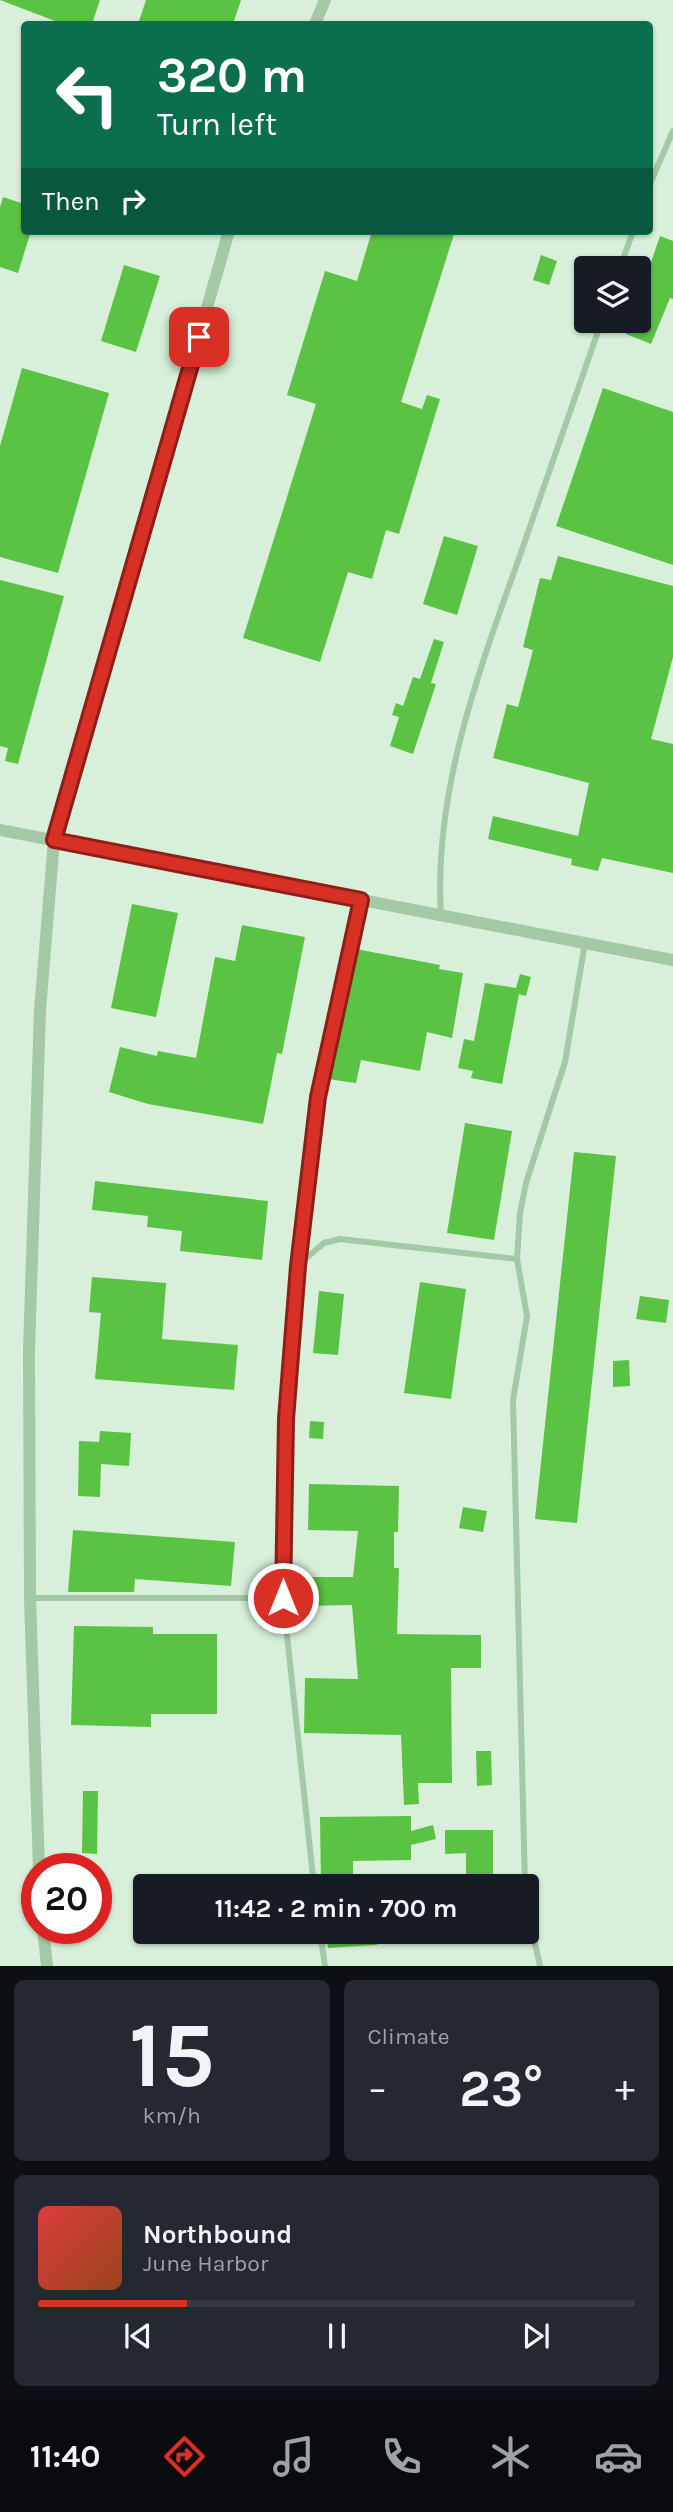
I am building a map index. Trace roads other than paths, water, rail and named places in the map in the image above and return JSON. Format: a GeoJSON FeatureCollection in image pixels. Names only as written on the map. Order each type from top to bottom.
{"type":"FeatureCollection","features":[{"type":"Feature","properties":{"kind":"street"},"geometry":{"type":"LineString","coordinates":[[315,21],[325,0]]}},
{"type":"Feature","properties":{"kind":"street"},"geometry":{"type":"LineString","coordinates":[[38,1853],[30,1598],[30,1351],[40,1010],[54,840],[228,235]]}},
{"type":"Feature","properties":{"kind":"street"},"geometry":{"type":"LineString","coordinates":[[0,830],[673,960]]}},
{"type":"Feature","properties":{"kind":"street"},"geometry":{"type":"LineString","coordinates":[[45,1944],[47,1966]]}},
{"type":"Feature","properties":{"kind":"lane"},"geometry":{"type":"LineString","coordinates":[[653,177],[673,131]]}},
{"type":"Feature","properties":{"kind":"lane"},"geometry":{"type":"LineString","coordinates":[[625,256],[632,235]]}},
{"type":"Feature","properties":{"kind":"lane"},"geometry":{"type":"LineString","coordinates":[[442,916],[439,878],[448,801],[478,675],[597,333]]}},
{"type":"Feature","properties":{"kind":"lane"},"geometry":{"type":"LineString","coordinates":[[313,1874],[283,1598],[286,1419],[298,1266],[318,1097],[361,900]]}},
{"type":"Feature","properties":{"kind":"lane"},"geometry":{"type":"LineString","coordinates":[[525,1874],[513,1400],[527,1315],[517,1259],[526,1183],[565,1062],[585,943]]}},
{"type":"Feature","properties":{"kind":"lane"},"geometry":{"type":"LineString","coordinates":[[298,1266],[324,1243],[340,1240],[517,1259]]}},
{"type":"Feature","properties":{"kind":"lane"},"geometry":{"type":"LineString","coordinates":[[30,1598],[283,1598]]}},
{"type":"Feature","properties":{"kind":"lane"},"geometry":{"type":"LineString","coordinates":[[322,1944],[325,1966]]}},
{"type":"Feature","properties":{"kind":"lane"},"geometry":{"type":"LineString","coordinates":[[535,1944],[540,1966]]}}]}
